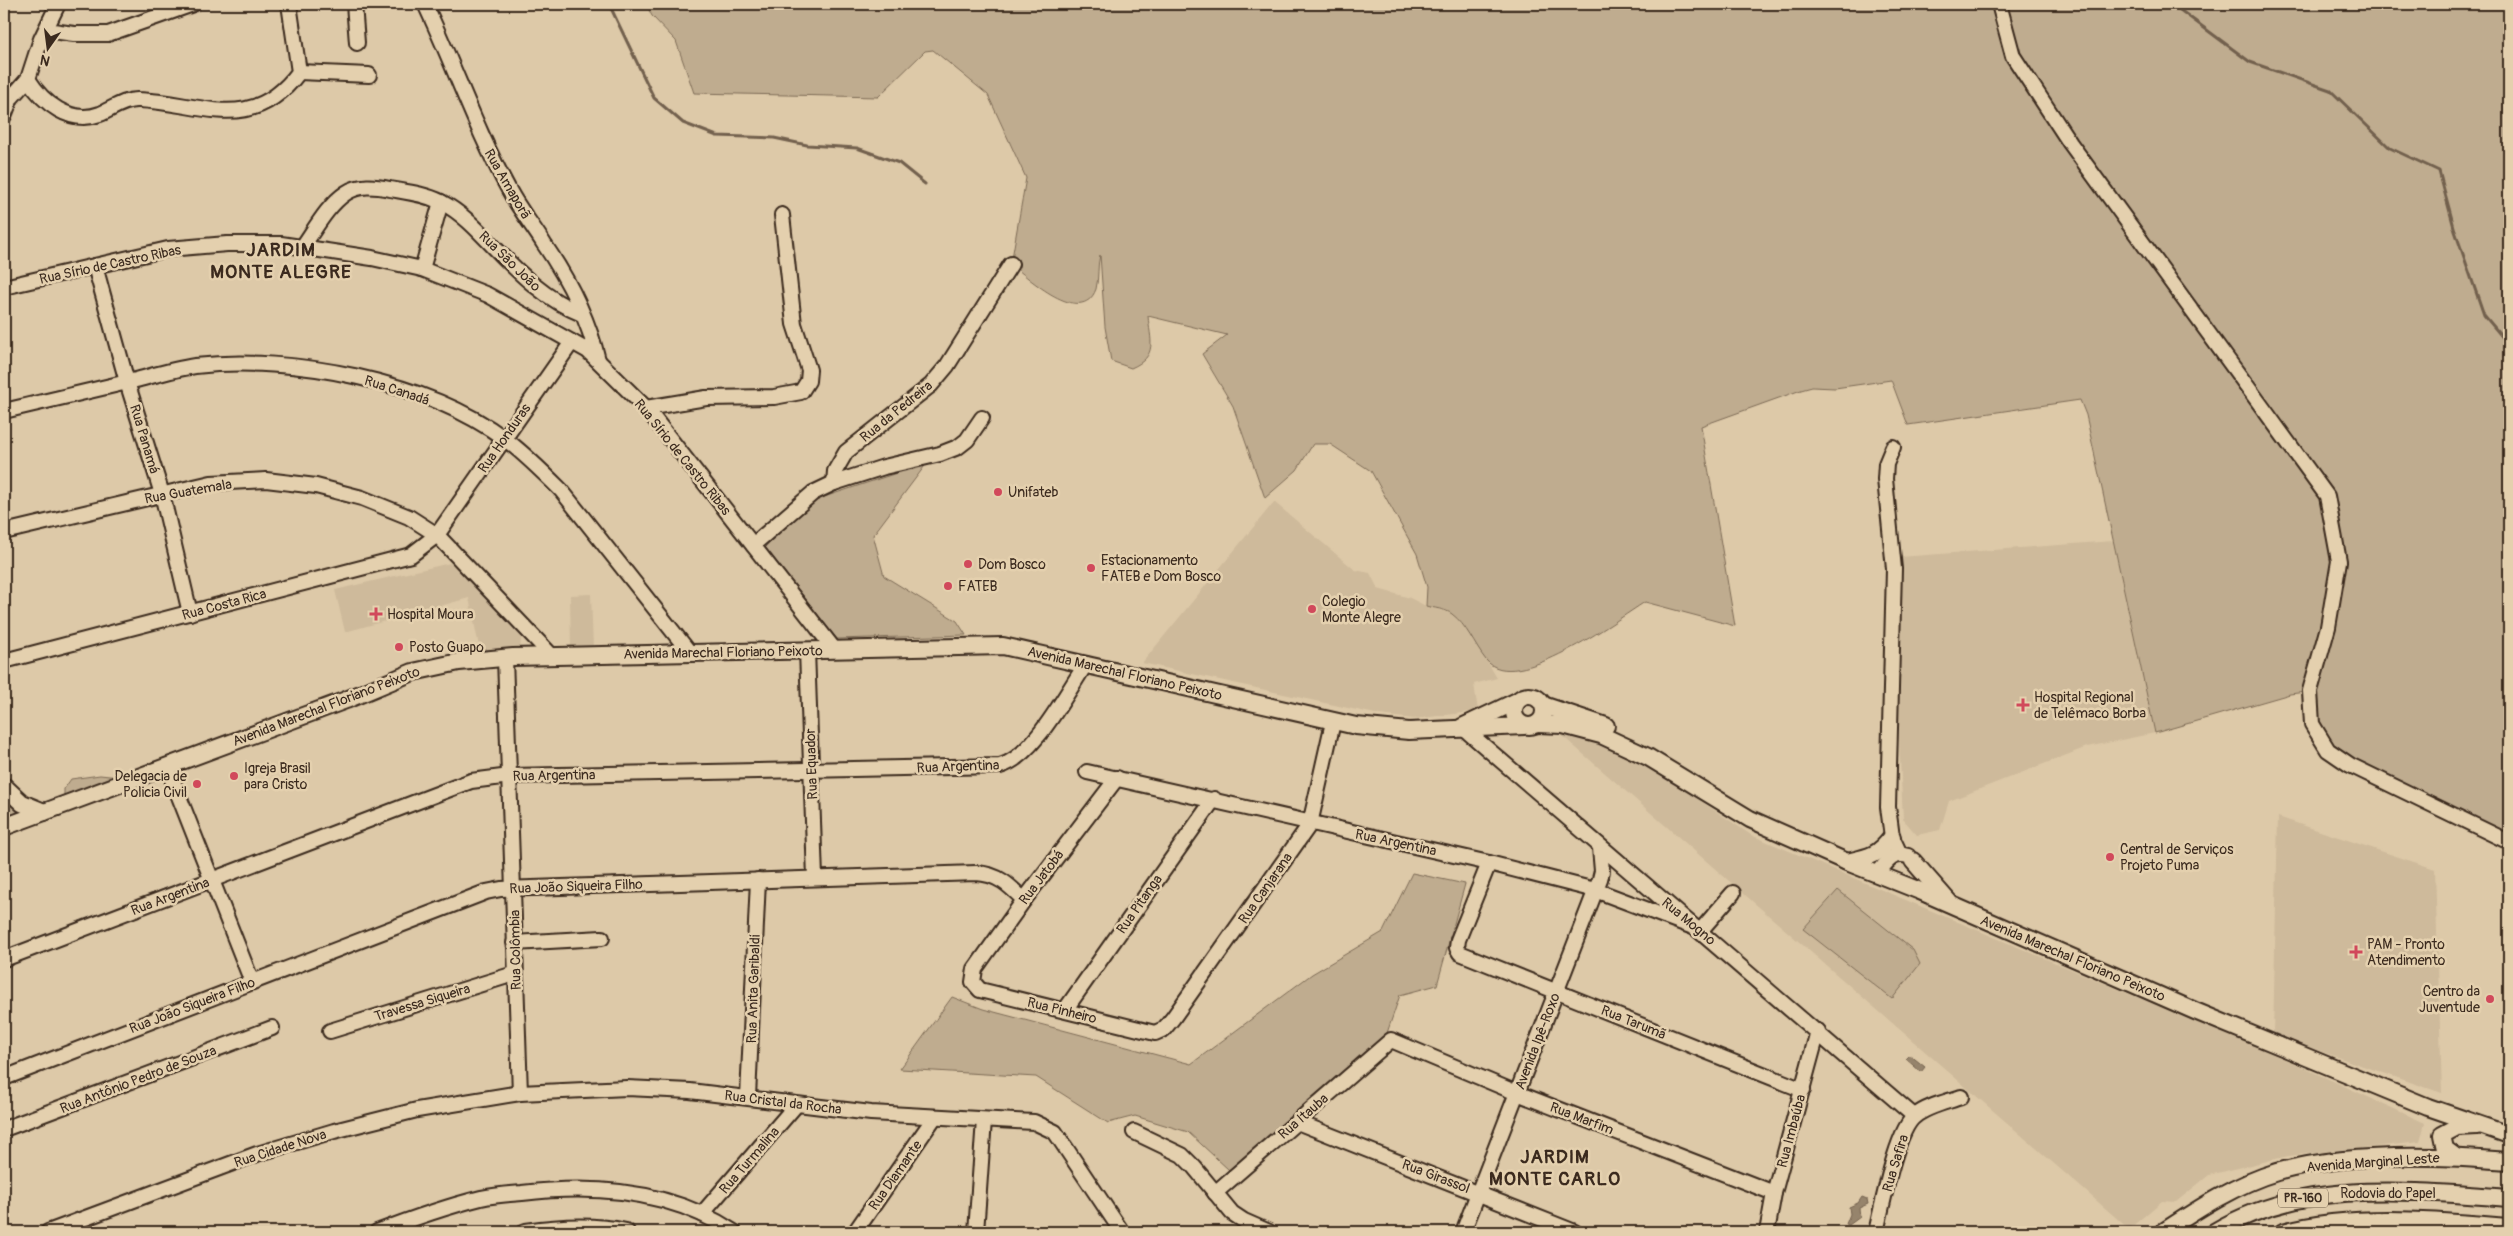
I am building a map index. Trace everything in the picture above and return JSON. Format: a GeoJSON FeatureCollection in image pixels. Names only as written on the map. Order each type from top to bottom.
{"type":"FeatureCollection","features":[{"type":"Feature","properties":{"kind":"main road","name":"Avenida Marechal Floriano Peixoto"},"geometry":{"type":"LineString","coordinates":[[4,827],[346,700],[413,672],[459,662],[552,656],[1004,646],[1333,722],[1377,730],[1409,731],[1462,727],[1492,729],[1526,726],[1581,729],[1601,735],[1648,757],[1750,819],[1847,862],[1920,890],[2195,1011],[2428,1107],[2498,1131]]}},
{"type":"Feature","properties":{"kind":"main road"},"geometry":{"type":"LineString","coordinates":[[1493,711],[1526,726],[1543,718],[1543,705],[1533,696],[1524,696],[1517,701],[1513,714],[1517,721],[1526,726]]}},
{"type":"Feature","properties":{"kind":"main road","name":"Avenida Marechal Floriano Peixoto"},"geometry":{"type":"LineString","coordinates":[[1462,727],[1517,701]]}},
{"type":"Feature","properties":{"kind":"main road","name":"Avenida Marechal Floriano Peixoto"},"geometry":{"type":"LineString","coordinates":[[1543,705],[1610,728],[1648,757]]}},
{"type":"Feature","properties":{"kind":"main road"},"geometry":{"type":"LineString","coordinates":[[4,786],[22,803],[44,812]]}},
{"type":"Feature","properties":{"kind":"main road"},"geometry":{"type":"LineString","coordinates":[[1847,862],[1874,855],[1881,851],[1892,837]]}},
{"type":"Feature","properties":{"kind":"main road"},"geometry":{"type":"LineString","coordinates":[[1907,857],[1952,905]]}},
{"type":"Feature","properties":{"kind":"main road"},"geometry":{"type":"LineString","coordinates":[[2428,1107],[2438,1121],[2446,1149],[2456,1158]]}},
{"type":"Feature","properties":{"kind":"main road"},"geometry":{"type":"LineString","coordinates":[[2423,1157],[2442,1135],[2462,1126],[2498,1131],[2500,1143],[2488,1160]]}},
{"type":"Feature","properties":{"kind":"main road","name":"Avenida Marginal Leste"},"geometry":{"type":"LineString","coordinates":[[2163,1232],[2208,1203],[2251,1182],[2277,1172],[2325,1163],[2423,1157],[2509,1161]]}},
{"type":"Feature","properties":{"kind":"main road","name":"Rodovia do Papel"},"geometry":{"type":"LineString","coordinates":[[2214,1232],[2277,1205],[2331,1193],[2398,1190],[2509,1198]]}},
{"type":"Feature","properties":{"kind":"main road"},"geometry":{"type":"LineString","coordinates":[[2283,1232],[2324,1224],[2401,1221],[2509,1227]]}},
{"type":"Feature","properties":{"kind":"main road"},"geometry":{"type":"LineString","coordinates":[[526,1232],[564,1227],[590,1227],[626,1232]]}},
{"type":"Feature","properties":{"kind":"street"},"geometry":{"type":"LineString","coordinates":[[4,116],[11,98],[28,79],[58,4]]}},
{"type":"Feature","properties":{"kind":"street"},"geometry":{"type":"LineString","coordinates":[[46,30],[74,34],[108,34],[193,4]]}},
{"type":"Feature","properties":{"kind":"street"},"geometry":{"type":"LineString","coordinates":[[28,79],[42,98],[55,108],[71,115],[88,117],[136,100],[189,105],[228,112],[243,111],[278,95],[298,72],[289,4]]}},
{"type":"Feature","properties":{"kind":"street"},"geometry":{"type":"LineString","coordinates":[[354,4],[357,43]]}},
{"type":"Feature","properties":{"kind":"street","name":"Rua Amaporã"},"geometry":{"type":"LineString","coordinates":[[425,4],[486,144],[510,192],[546,245],[572,291],[598,360]]}},
{"type":"Feature","properties":{"kind":"street"},"geometry":{"type":"LineString","coordinates":[[1999,4],[2013,56],[2070,143],[2327,496],[2339,561],[2328,627],[2310,691],[2312,724],[2328,750],[2350,765],[2509,842]]}},
{"type":"Feature","properties":{"kind":"street"},"geometry":{"type":"LineString","coordinates":[[298,72],[369,75]]}},
{"type":"Feature","properties":{"kind":"street","name":"Rua São João"},"geometry":{"type":"LineString","coordinates":[[303,246],[331,208],[346,193],[361,187],[375,186],[406,192],[441,202],[477,228],[522,275],[545,294],[582,314]]}},
{"type":"Feature","properties":{"kind":"street"},"geometry":{"type":"LineString","coordinates":[[422,269],[441,202]]}},
{"type":"Feature","properties":{"kind":"street"},"geometry":{"type":"LineString","coordinates":[[646,408],[706,398],[774,397],[801,392],[808,381],[810,370],[794,324],[782,215]]}},
{"type":"Feature","properties":{"kind":"street","name":"Rua Sírio de Castro Ribas"},"geometry":{"type":"LineString","coordinates":[[4,287],[168,249],[227,244],[303,246],[422,269],[488,295],[572,342],[598,360],[646,408],[834,649]]}},
{"type":"Feature","properties":{"kind":"street","name":"Rua da Pedreira"},"geometry":{"type":"LineString","coordinates":[[834,483],[835,471],[846,452],[931,385],[948,366],[1011,264]]}},
{"type":"Feature","properties":{"kind":"street","name":"Rua Panamá"},"geometry":{"type":"LineString","coordinates":[[95,266],[127,382],[162,494],[190,614]]}},
{"type":"Feature","properties":{"kind":"street","name":"Rua Honduras"},"geometry":{"type":"LineString","coordinates":[[437,535],[572,342]]}},
{"type":"Feature","properties":{"kind":"street","name":"Rua Canadá"},"geometry":{"type":"LineString","coordinates":[[4,411],[194,366],[239,363],[333,372],[389,385],[462,413],[504,438],[537,465],[561,490],[690,653]]}},
{"type":"Feature","properties":{"kind":"street"},"geometry":{"type":"LineString","coordinates":[[753,545],[813,493],[834,483],[884,467],[940,454],[958,447],[967,440],[982,418]]}},
{"type":"Feature","properties":{"kind":"street"},"geometry":{"type":"LineString","coordinates":[[1894,447],[1886,464],[1885,479],[1894,569],[1888,807],[1892,837],[1920,877],[1920,890]]}},
{"type":"Feature","properties":{"kind":"street","name":"Rua Guatemala"},"geometry":{"type":"LineString","coordinates":[[4,532],[211,483],[266,480],[316,486],[362,498],[409,517],[437,535],[552,656]]}},
{"type":"Feature","properties":{"kind":"street","name":"Rua Costa Rica"},"geometry":{"type":"LineString","coordinates":[[4,661],[411,555],[437,535]]}},
{"type":"Feature","properties":{"kind":"street","name":"Rua Equador"},"geometry":{"type":"LineString","coordinates":[[807,650],[815,878]]}},
{"type":"Feature","properties":{"kind":"street","name":"Rua Colômbia"},"geometry":{"type":"LineString","coordinates":[[505,658],[514,887],[514,974],[520,1093]]}},
{"type":"Feature","properties":{"kind":"street","name":"Rua Argentina"},"geometry":{"type":"LineString","coordinates":[[4,959],[449,788],[472,782],[510,776],[1000,766],[1011,763],[1033,743],[1086,664]]}},
{"type":"Feature","properties":{"kind":"street","name":"Rua Canjarana"},"geometry":{"type":"LineString","coordinates":[[1155,1033],[1164,1029],[1310,824],[1333,722]]}},
{"type":"Feature","properties":{"kind":"street","name":"Rua Mogno"},"geometry":{"type":"LineString","coordinates":[[1462,727],[1600,848],[1701,930],[1914,1116]]}},
{"type":"Feature","properties":{"kind":"street"},"geometry":{"type":"LineString","coordinates":[[167,766],[252,982]]}},
{"type":"Feature","properties":{"kind":"street","name":"Rua Argentina"},"geometry":{"type":"LineString","coordinates":[[1087,772],[1214,799],[1310,824],[1489,863],[1595,890],[1701,930]]}},
{"type":"Feature","properties":{"kind":"street","name":"Rua Jatobá"},"geometry":{"type":"LineString","coordinates":[[973,982],[976,969],[1024,900],[1117,778]]}},
{"type":"Feature","properties":{"kind":"street","name":"Rua Pitanga"},"geometry":{"type":"LineString","coordinates":[[1065,1010],[1214,799]]}},
{"type":"Feature","properties":{"kind":"street","name":"Avenida Ipê-Roxo"},"geometry":{"type":"LineString","coordinates":[[1463,1232],[1602,871],[1600,848]]}},
{"type":"Feature","properties":{"kind":"street"},"geometry":{"type":"LineString","coordinates":[[1878,873],[1894,856],[1907,857]]}},
{"type":"Feature","properties":{"kind":"street","name":"Rua Tarumã"},"geometry":{"type":"LineString","coordinates":[[1489,863],[1458,940],[1457,948],[1464,956],[1803,1090]]}},
{"type":"Feature","properties":{"kind":"street","name":"Rua João Siqueira Filho"},"geometry":{"type":"LineString","coordinates":[[4,1078],[486,892],[514,887],[988,874],[1002,880],[1024,900]]}},
{"type":"Feature","properties":{"kind":"street","name":"Rua Anita Garibaldi"},"geometry":{"type":"LineString","coordinates":[[748,1097],[758,880]]}},
{"type":"Feature","properties":{"kind":"street"},"geometry":{"type":"LineString","coordinates":[[1701,930],[1733,893]]}},
{"type":"Feature","properties":{"kind":"street"},"geometry":{"type":"LineString","coordinates":[[514,942],[602,938]]}},
{"type":"Feature","properties":{"kind":"street","name":"Travessa Siqueira"},"geometry":{"type":"LineString","coordinates":[[330,1030],[514,974]]}},
{"type":"Feature","properties":{"kind":"street","name":"Rua Pinheiro"},"geometry":{"type":"LineString","coordinates":[[973,982],[980,990],[1155,1033]]}},
{"type":"Feature","properties":{"kind":"street","name":"Rua Antônio Pedro de Souza"},"geometry":{"type":"LineString","coordinates":[[4,1129],[272,1028]]}},
{"type":"Feature","properties":{"kind":"street","name":"Rua Imbaúba"},"geometry":{"type":"LineString","coordinates":[[1767,1232],[1774,1194],[1818,1031]]}},
{"type":"Feature","properties":{"kind":"street","name":"Rua Marfim"},"geometry":{"type":"LineString","coordinates":[[1391,1040],[1517,1093],[1774,1194]]}},
{"type":"Feature","properties":{"kind":"street","name":"Rua Itauba"},"geometry":{"type":"LineString","coordinates":[[1215,1192],[1391,1040]]}},
{"type":"Feature","properties":{"kind":"street","name":"Rua Cristal da Rocha"},"geometry":{"type":"LineString","coordinates":[[520,1093],[627,1088],[748,1097],[796,1105],[934,1118],[1034,1122],[1046,1126],[1055,1132],[1122,1232]]}},
{"type":"Feature","properties":{"kind":"street","name":"Rua Cidade Nova"},"geometry":{"type":"LineString","coordinates":[[50,1232],[257,1154],[334,1131],[417,1110],[520,1093]]}},
{"type":"Feature","properties":{"kind":"street"},"geometry":{"type":"LineString","coordinates":[[1914,1116],[1961,1097]]}},
{"type":"Feature","properties":{"kind":"street","name":"Rua Turmalina"},"geometry":{"type":"LineString","coordinates":[[702,1214],[796,1105]]}},
{"type":"Feature","properties":{"kind":"street","name":"Rua Safira"},"geometry":{"type":"LineString","coordinates":[[1876,1232],[1896,1154],[1907,1126],[1914,1116]]}},
{"type":"Feature","properties":{"kind":"street","name":"Rua Diamante"},"geometry":{"type":"LineString","coordinates":[[855,1232],[934,1118]]}},
{"type":"Feature","properties":{"kind":"street"},"geometry":{"type":"LineString","coordinates":[[976,1232],[984,1120]]}},
{"type":"Feature","properties":{"kind":"street","name":"Rua Girassol"},"geometry":{"type":"LineString","coordinates":[[1297,1122],[1478,1192],[1575,1232]]}},
{"type":"Feature","properties":{"kind":"street"},"geometry":{"type":"LineString","coordinates":[[1134,1132],[1182,1155],[1232,1212],[1244,1222],[1269,1232]]}},
{"type":"Feature","properties":{"kind":"street"},"geometry":{"type":"LineString","coordinates":[[376,1232],[437,1210],[483,1197],[546,1190],[593,1189],[632,1192],[662,1199],[702,1214],[734,1232]]}},
{"type":"Feature","properties":{"kind":"shaded area"},"geometry":{"type":"Polygon","coordinates":[[[646,4],[2509,4],[2509,836],[2386,778],[2333,749],[2314,722],[2313,691],[2290,694],[2155,733],[2086,415],[2080,400],[1908,425],[1891,380],[1835,388],[1812,387],[1701,426],[1735,626],[1645,602],[1590,638],[1565,651],[1519,669],[1500,669],[1486,660],[1466,629],[1452,614],[1426,606],[1427,587],[1417,554],[1371,471],[1330,444],[1313,444],[1297,470],[1265,498],[1233,406],[1202,354],[1227,335],[1148,316],[1151,340],[1149,353],[1140,363],[1131,368],[1111,361],[1105,327],[1100,255],[1096,289],[1089,300],[1079,303],[1067,302],[1054,296],[1011,264],[1026,178],[988,95],[933,50],[925,51],[878,97],[694,93],[676,41],[652,16],[646,4]]]}},
{"type":"Feature","properties":{"kind":"shaded area"},"geometry":{"type":"Polygon","coordinates":[[[927,463],[873,535],[884,576],[957,621],[966,635],[837,639],[765,547],[812,501],[927,463]]]}},
{"type":"Feature","properties":{"kind":"shaded area","name":"Colegio Monte Alegre"},"geometry":{"type":"Polygon","coordinates":[[[1274,502],[1355,570],[1370,573],[1378,589],[1410,598],[1426,606],[1453,613],[1472,636],[1497,678],[1474,684],[1478,711],[1414,719],[1380,715],[1142,663],[1274,502]]]}},
{"type":"Feature","properties":{"kind":"shaded area","name":"Hospital Regional de Telêmaco Borba"},"geometry":{"type":"Polygon","coordinates":[[[2113,541],[2155,733],[2087,747],[1949,801],[1940,830],[1917,835],[1903,819],[1896,677],[1900,557],[2113,541]]]}},
{"type":"Feature","properties":{"kind":"shaded area","name":"Hospital Moura"},"geometry":{"type":"Polygon","coordinates":[[[450,563],[469,578],[522,630],[520,649],[480,651],[469,598],[345,632],[335,590],[450,563]]]}},
{"type":"Feature","properties":{"kind":"shaded area"},"geometry":{"type":"Polygon","coordinates":[[[591,594],[593,649],[571,649],[570,595],[591,594]]]}},
{"type":"Feature","properties":{"kind":"shaded area"},"geometry":{"type":"Polygon","coordinates":[[[1559,733],[1595,738],[1674,783],[1751,835],[2289,1061],[2425,1123],[2420,1142],[2288,1156],[2209,1175],[2176,1202],[2162,1201],[2129,1229],[1559,733]]]}},
{"type":"Feature","properties":{"kind":"shaded area"},"geometry":{"type":"Polygon","coordinates":[[[100,775],[119,777],[64,798],[64,789],[71,779],[100,775]]]}},
{"type":"Feature","properties":{"kind":"shaded area"},"geometry":{"type":"Polygon","coordinates":[[[4,791],[19,805],[18,817],[4,822],[4,791]]]}},
{"type":"Feature","properties":{"kind":"shaded area","name":"PAM - Pronto Atendimento"},"geometry":{"type":"Polygon","coordinates":[[[2278,817],[2435,869],[2442,1093],[2273,1035],[2278,817]]]}},
{"type":"Feature","properties":{"kind":"shaded area"},"geometry":{"type":"Polygon","coordinates":[[[1412,873],[1465,884],[1437,985],[1400,995],[1387,1033],[1229,1170],[1188,1132],[1135,1116],[1108,1123],[1036,1077],[900,1069],[952,997],[983,1009],[1191,1064],[1312,974],[1383,932],[1412,873]]]}},
{"type":"Feature","properties":{"kind":"shaded area"},"geometry":{"type":"Polygon","coordinates":[[[1838,890],[1913,950],[1920,964],[1892,999],[1803,929],[1838,890]]]}},
{"type":"Feature","properties":{"kind":"shaded area"},"geometry":{"type":"Polygon","coordinates":[[[1910,1055],[1925,1067],[1921,1072],[1906,1059],[1910,1055]]]}},
{"type":"Feature","properties":{"kind":"shaded area"},"geometry":{"type":"Polygon","coordinates":[[[1862,1197],[1867,1199],[1868,1204],[1859,1208],[1860,1217],[1849,1225],[1846,1224],[1850,1214],[1849,1207],[1858,1203],[1862,1197]]]}},
{"type":"Feature","properties":{"kind":"waterway"},"geometry":{"type":"LineString","coordinates":[[609,4],[654,98],[683,123],[717,136],[774,138],[807,145],[857,148],[899,163],[925,184]]}},
{"type":"Feature","properties":{"kind":"waterway"},"geometry":{"type":"LineString","coordinates":[[2172,4],[2250,62],[2330,90],[2390,148],[2439,171],[2455,231],[2484,315],[2509,345]]}},
{"type":"Feature","properties":{"kind":"place","name":"Unifateb"},"geometry":{"type":"Point","coordinates":[998,492]}},
{"type":"Feature","properties":{"kind":"place","name":"Dom Bosco"},"geometry":{"type":"Point","coordinates":[968,564]}},
{"type":"Feature","properties":{"kind":"place","name":"Estacionamento FATEB e Dom Bosco"},"geometry":{"type":"Point","coordinates":[1091,568]}},
{"type":"Feature","properties":{"kind":"place","name":"FATEB"},"geometry":{"type":"Point","coordinates":[948,586]}},
{"type":"Feature","properties":{"kind":"place","name":"Colegio Monte Alegre"},"geometry":{"type":"Point","coordinates":[1312,609]}},
{"type":"Feature","properties":{"kind":"place","name":"Hospital Moura"},"geometry":{"type":"Point","coordinates":[376,614]}},
{"type":"Feature","properties":{"kind":"place","name":"Posto Guapo"},"geometry":{"type":"Point","coordinates":[399,647]}},
{"type":"Feature","properties":{"kind":"place","name":"Hospital Regional de Telêmaco Borba"},"geometry":{"type":"Point","coordinates":[2023,705]}},
{"type":"Feature","properties":{"kind":"place","name":"Igreja Brasil para Cristo"},"geometry":{"type":"Point","coordinates":[234,776]}},
{"type":"Feature","properties":{"kind":"place","name":"Delegacia de Policia Civil"},"geometry":{"type":"Point","coordinates":[197,784]}},
{"type":"Feature","properties":{"kind":"place","name":"Central de Serviços Projeto Puma"},"geometry":{"type":"Point","coordinates":[2110,857]}},
{"type":"Feature","properties":{"kind":"place","name":"PAM - Pronto Atendimento"},"geometry":{"type":"Point","coordinates":[2356,952]}},
{"type":"Feature","properties":{"kind":"place","name":"Centro da Juventude"},"geometry":{"type":"Point","coordinates":[2490,999]}},
{"type":"Feature","properties":{"kind":"district","name":"JARDIM MONTE ALEGRE"},"geometry":{"type":"Point","coordinates":[281,260]}},
{"type":"Feature","properties":{"kind":"district","name":"JARDIM MONTE CARLO"},"geometry":{"type":"Point","coordinates":[1555,1167]}}]}
